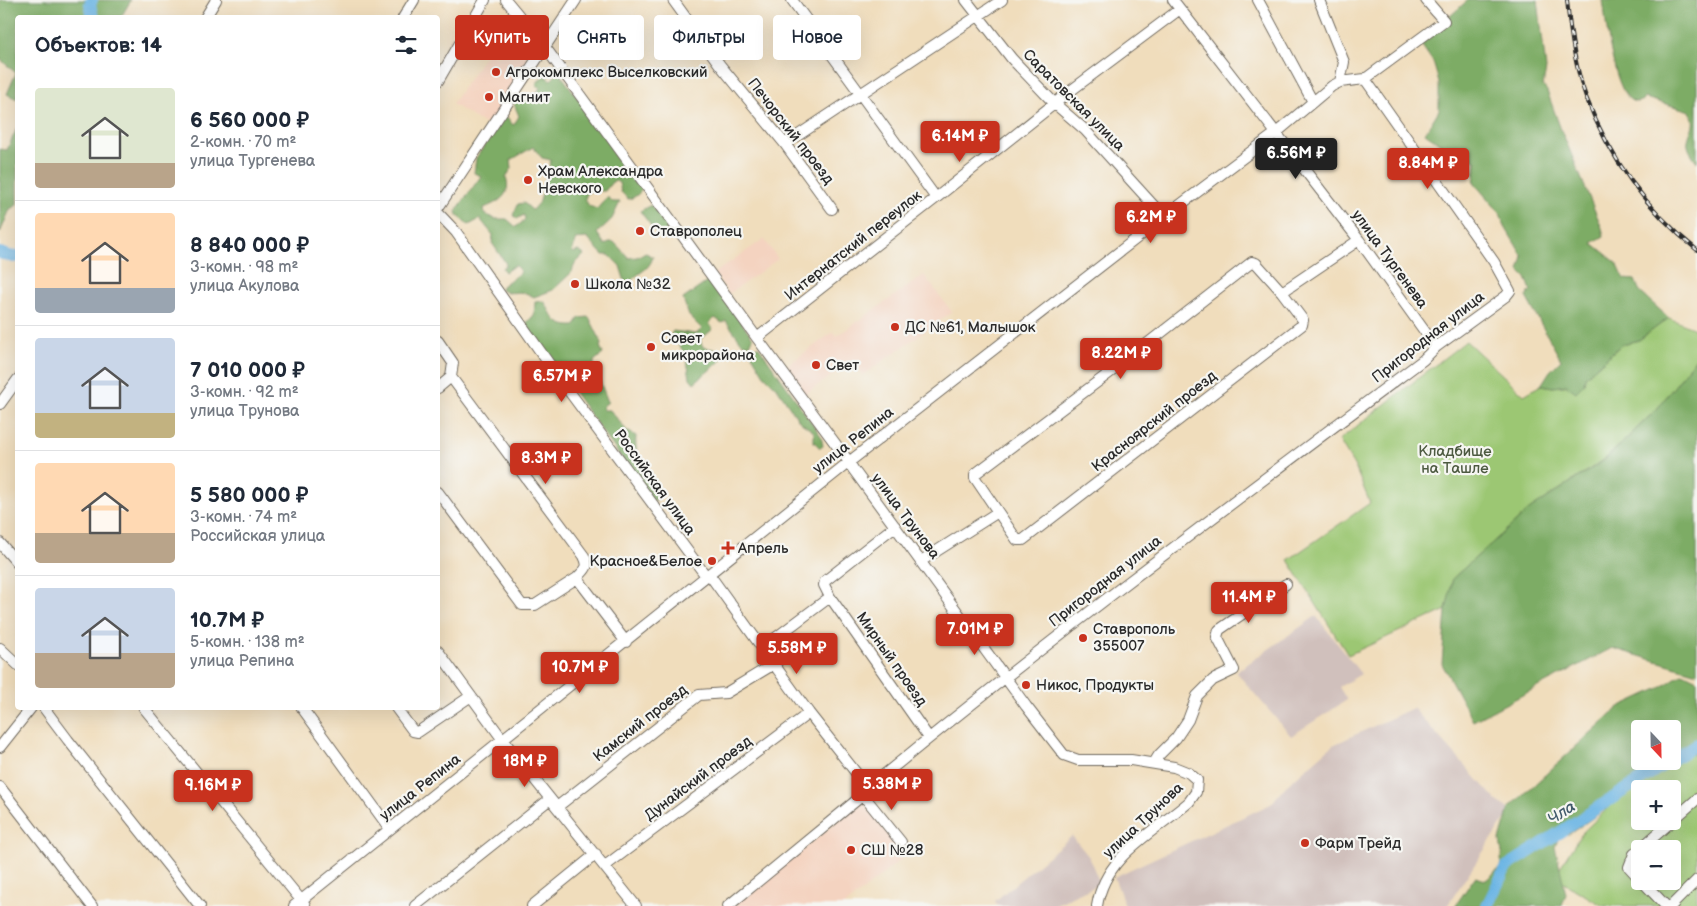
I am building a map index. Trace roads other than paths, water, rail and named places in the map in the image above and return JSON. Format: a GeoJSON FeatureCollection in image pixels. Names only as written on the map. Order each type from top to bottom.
{"type":"FeatureCollection","features":[{"type":"Feature","properties":{"kind":"street"},"geometry":{"type":"LineString","coordinates":[[207,15],[216,0]]}},
{"type":"Feature","properties":{"kind":"street"},"geometry":{"type":"LineString","coordinates":[[405,15],[414,0]]}},
{"type":"Feature","properties":{"kind":"street"},"geometry":{"type":"LineString","coordinates":[[440,79],[485,0]]}},
{"type":"Feature","properties":{"kind":"street","name":"улица Трунова"},"geometry":{"type":"LineString","coordinates":[[506,0],[519,15]]}},
{"type":"Feature","properties":{"kind":"street"},"geometry":{"type":"LineString","coordinates":[[549,40],[576,0]]}},
{"type":"Feature","properties":{"kind":"street","name":"Печорский проезд"},"geometry":{"type":"LineString","coordinates":[[673,0],[720,65],[785,144],[832,209]]}},
{"type":"Feature","properties":{"kind":"street"},"geometry":{"type":"LineString","coordinates":[[792,0],[936,198]]}},
{"type":"Feature","properties":{"kind":"street","name":"Саратовская улица"},"geometry":{"type":"LineString","coordinates":[[966,0],[1012,59],[1054,103],[1085,130],[1164,217]]}},
{"type":"Feature","properties":{"kind":"street"},"geometry":{"type":"LineString","coordinates":[[785,144],[1002,0]]}},
{"type":"Feature","properties":{"kind":"street","name":"улица Тургенева"},"geometry":{"type":"LineString","coordinates":[[1173,0],[1359,240],[1436,347]]}},
{"type":"Feature","properties":{"kind":"street"},"geometry":{"type":"LineString","coordinates":[[1258,0],[1313,102]]}},
{"type":"Feature","properties":{"kind":"street"},"geometry":{"type":"LineString","coordinates":[[1319,0],[1344,62],[1340,82]]}},
{"type":"Feature","properties":{"kind":"street","name":"улица Репина"},"geometry":{"type":"LineString","coordinates":[[300,904],[390,829],[850,462],[1164,217],[1276,134],[1332,86],[1340,82],[1364,79],[1444,21],[1426,0]]}},
{"type":"Feature","properties":{"kind":"street","name":"Интернатский переулок"},"geometry":{"type":"LineString","coordinates":[[757,338],[1054,103],[1180,9]]}},
{"type":"Feature","properties":{"kind":"street","name":"улица Трунова"},"geometry":{"type":"LineString","coordinates":[[549,52],[1064,755],[1078,760],[1131,760],[1154,763],[1174,767],[1194,776],[1198,784],[1196,792],[1189,802],[1118,859],[1108,873],[1101,889],[1097,906]]}},
{"type":"Feature","properties":{"kind":"street"},"geometry":{"type":"LineString","coordinates":[[440,205],[536,60]]}},
{"type":"Feature","properties":{"kind":"street","name":"Пригородная улица"},"geometry":{"type":"LineString","coordinates":[[728,906],[929,738],[1108,596],[1423,360],[1436,347],[1506,296],[1510,291],[1494,262],[1364,79]]}},
{"type":"Feature","properties":{"kind":"street","name":"Российская улица"},"geometry":{"type":"LineString","coordinates":[[440,215],[456,232],[557,375],[774,664],[901,842]]}},
{"type":"Feature","properties":{"kind":"street"},"geometry":{"type":"LineString","coordinates":[[1282,292],[1359,240]]}},
{"type":"Feature","properties":{"kind":"street","name":"Красноярский проезд"},"geometry":{"type":"LineString","coordinates":[[1252,262],[1256,263],[1282,292],[1303,320],[1302,325],[1023,540],[1017,540],[998,512],[975,478],[975,474],[1116,368],[1252,262]]}},
{"type":"Feature","properties":{"kind":"street"},"geometry":{"type":"LineString","coordinates":[[440,344],[454,363],[451,377],[440,386]]}},
{"type":"Feature","properties":{"kind":"street"},"geometry":{"type":"LineString","coordinates":[[440,495],[522,606],[535,605],[576,578],[586,568],[587,563],[584,556],[451,377]]}},
{"type":"Feature","properties":{"kind":"street"},"geometry":{"type":"LineString","coordinates":[[0,404],[15,383]]}},
{"type":"Feature","properties":{"kind":"street"},"geometry":{"type":"LineString","coordinates":[[921,562],[998,512]]}},
{"type":"Feature","properties":{"kind":"street"},"geometry":{"type":"LineString","coordinates":[[762,648],[830,597],[824,588],[825,582],[895,526]]}},
{"type":"Feature","properties":{"kind":"street"},"geometry":{"type":"LineString","coordinates":[[0,544],[15,560]]}},
{"type":"Feature","properties":{"kind":"street"},"geometry":{"type":"LineString","coordinates":[[576,578],[626,642]]}},
{"type":"Feature","properties":{"kind":"street"},"geometry":{"type":"LineString","coordinates":[[1154,763],[1159,755],[1176,738],[1188,720],[1197,696],[1213,680],[1234,670],[1217,637],[1219,630],[1286,584]]}},
{"type":"Feature","properties":{"kind":"street","name":"Мирный проезд"},"geometry":{"type":"LineString","coordinates":[[830,597],[929,738]]}},
{"type":"Feature","properties":{"kind":"street"},"geometry":{"type":"LineString","coordinates":[[0,648],[15,662]]}},
{"type":"Feature","properties":{"kind":"street"},"geometry":{"type":"LineString","coordinates":[[440,654],[503,740],[636,906]]}},
{"type":"Feature","properties":{"kind":"street","name":"Камский проезд"},"geometry":{"type":"LineString","coordinates":[[557,807],[700,695],[726,693],[774,664]]}},
{"type":"Feature","properties":{"kind":"street"},"geometry":{"type":"LineString","coordinates":[[397,710],[413,731],[418,732],[471,696]]}},
{"type":"Feature","properties":{"kind":"street"},"geometry":{"type":"LineString","coordinates":[[0,747],[29,710]]}},
{"type":"Feature","properties":{"kind":"street"},"geometry":{"type":"LineString","coordinates":[[46,710],[200,906]]}},
{"type":"Feature","properties":{"kind":"street"},"geometry":{"type":"LineString","coordinates":[[146,710],[300,904]]}},
{"type":"Feature","properties":{"kind":"street"},"geometry":{"type":"LineString","coordinates":[[303,710],[390,829]]}},
{"type":"Feature","properties":{"kind":"street","name":"Дунайский проезд"},"geometry":{"type":"LineString","coordinates":[[605,866],[809,713]]}},
{"type":"Feature","properties":{"kind":"street"},"geometry":{"type":"LineString","coordinates":[[0,787],[92,906]]}},
{"type":"Feature","properties":{"kind":"street"},"geometry":{"type":"LineString","coordinates":[[415,906],[550,799]]}},
{"type":"Feature","properties":{"kind":"street"},"geometry":{"type":"LineString","coordinates":[[1681,813],[1697,799]]}},
{"type":"Feature","properties":{"kind":"street"},"geometry":{"type":"LineString","coordinates":[[1650,840],[1662,830]]}},
{"type":"Feature","properties":{"kind":"street"},"geometry":{"type":"LineString","coordinates":[[532,906],[596,854]]}},
{"type":"Feature","properties":{"kind":"street"},"geometry":{"type":"LineString","coordinates":[[1671,906],[1697,880]]}},
{"type":"Feature","properties":{"kind":"street"},"geometry":{"type":"LineString","coordinates":[[1651,890],[1666,906]]}},
{"type":"Feature","properties":{"kind":"waterway"},"geometry":{"type":"LineString","coordinates":[[92,0],[90,4],[92,15]]}},
{"type":"Feature","properties":{"kind":"waterway"},"geometry":{"type":"LineString","coordinates":[[0,253],[15,257]]}},
{"type":"Feature","properties":{"kind":"waterway","name":"Чла"},"geometry":{"type":"LineString","coordinates":[[1681,754],[1697,744]]}},
{"type":"Feature","properties":{"kind":"waterway","name":"Чла"},"geometry":{"type":"LineString","coordinates":[[1487,906],[1506,867],[1656,770]]}},
{"type":"Feature","properties":{"kind":"railway"},"geometry":{"type":"LineString","coordinates":[[1567,0],[1571,37],[1579,74],[1586,97],[1606,141],[1631,181],[1646,200],[1662,218],[1697,250]]}},
{"type":"Feature","properties":{"kind":"place","name":"Агрокомплекс Выселковский"},"geometry":{"type":"Point","coordinates":[496,72]}},
{"type":"Feature","properties":{"kind":"place","name":"Магнит"},"geometry":{"type":"Point","coordinates":[489,97]}},
{"type":"Feature","properties":{"kind":"place","name":"Храм Александра Невского"},"geometry":{"type":"Point","coordinates":[528,180]}},
{"type":"Feature","properties":{"kind":"place","name":"Ставрополец"},"geometry":{"type":"Point","coordinates":[640,231]}},
{"type":"Feature","properties":{"kind":"place","name":"Школа №32"},"geometry":{"type":"Point","coordinates":[575,284]}},
{"type":"Feature","properties":{"kind":"place","name":"ДС №61, Малышок"},"geometry":{"type":"Point","coordinates":[895,327]}},
{"type":"Feature","properties":{"kind":"place","name":"Совет микрорайона"},"geometry":{"type":"Point","coordinates":[651,347]}},
{"type":"Feature","properties":{"kind":"place","name":"Свет"},"geometry":{"type":"Point","coordinates":[816,365]}},
{"type":"Feature","properties":{"kind":"place","name":"Апрель"},"geometry":{"type":"Point","coordinates":[728,548]}},
{"type":"Feature","properties":{"kind":"place","name":"Красное&Белое"},"geometry":{"type":"Point","coordinates":[712,561]}},
{"type":"Feature","properties":{"kind":"place","name":"Ставрополь 355007"},"geometry":{"type":"Point","coordinates":[1083,638]}},
{"type":"Feature","properties":{"kind":"place","name":"Никос, Продукты"},"geometry":{"type":"Point","coordinates":[1026,685]}},
{"type":"Feature","properties":{"kind":"place","name":"Фарм Трейд"},"geometry":{"type":"Point","coordinates":[1305,843]}},
{"type":"Feature","properties":{"kind":"place","name":"СШ №28"},"geometry":{"type":"Point","coordinates":[851,850]}},
{"type":"Feature","properties":{"kind":"park label","name":"Кладбище на Ташле"},"geometry":{"type":"Point","coordinates":[1455,460]}}]}
